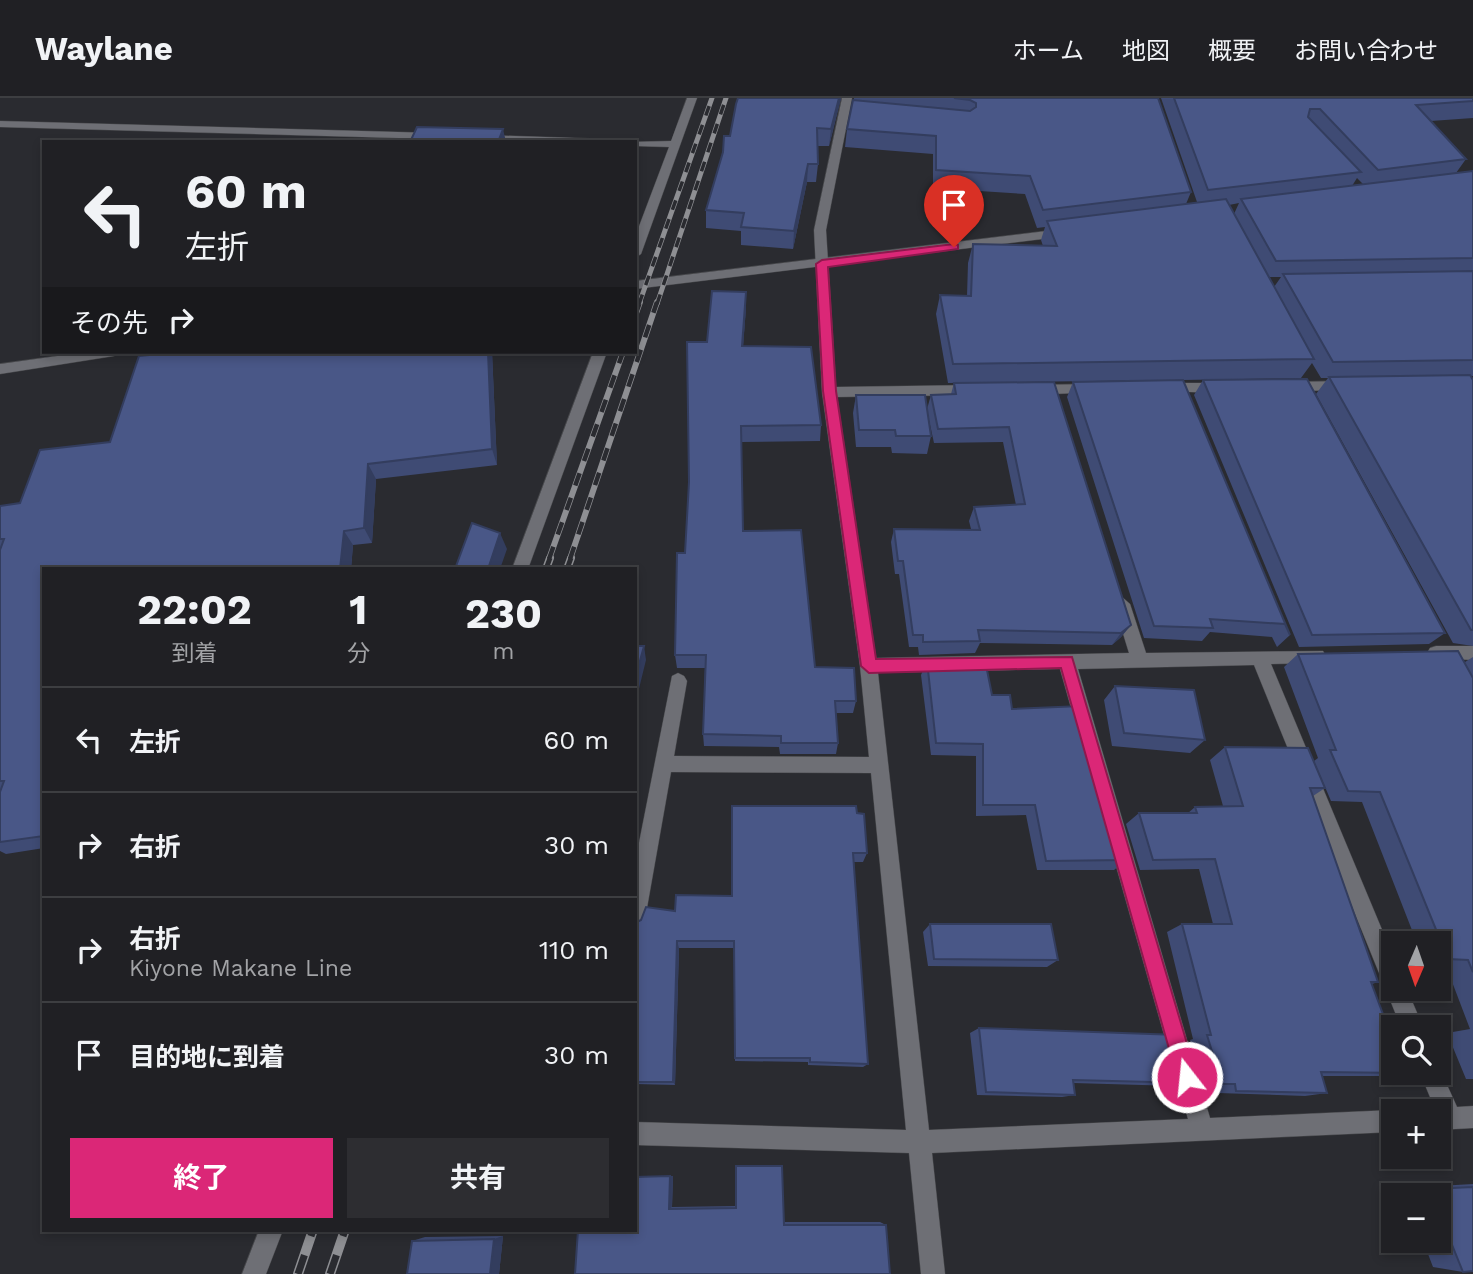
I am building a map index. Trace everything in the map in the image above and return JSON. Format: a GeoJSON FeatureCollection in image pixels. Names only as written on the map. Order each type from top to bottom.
{"type":"FeatureCollection","features":[{"type":"Feature","properties":{"kind":"street"},"geometry":{"type":"LineString","coordinates":[[637,248],[692,98]]}},
{"type":"Feature","properties":{"kind":"street"},"geometry":{"type":"LineString","coordinates":[[850,107],[820,230],[830,391],[869,666],[933,1274]]}},
{"type":"Feature","properties":{"kind":"street"},"geometry":{"type":"LineString","coordinates":[[0,124],[452,137]]}},
{"type":"Feature","properties":{"kind":"street"},"geometry":{"type":"LineString","coordinates":[[466,137],[550,140]]}},
{"type":"Feature","properties":{"kind":"street"},"geometry":{"type":"LineString","coordinates":[[637,143],[674,144]]}},
{"type":"Feature","properties":{"kind":"street"},"geometry":{"type":"LineString","coordinates":[[637,285],[1083,230]]}},
{"type":"Feature","properties":{"kind":"street"},"geometry":{"type":"LineString","coordinates":[[0,369],[101,354]]}},
{"type":"Feature","properties":{"kind":"street"},"geometry":{"type":"LineString","coordinates":[[521,567],[599,354]]}},
{"type":"Feature","properties":{"kind":"street"},"geometry":{"type":"LineString","coordinates":[[1276,387],[1354,386]]}},
{"type":"Feature","properties":{"kind":"street"},"geometry":{"type":"LineString","coordinates":[[1153,388],[1183,395],[1235,388]]}},
{"type":"Feature","properties":{"kind":"street"},"geometry":{"type":"LineString","coordinates":[[1015,390],[1057,396],[1111,389]]}},
{"type":"Feature","properties":{"kind":"street"},"geometry":{"type":"LineString","coordinates":[[830,391],[989,390]]}},
{"type":"Feature","properties":{"kind":"street"},"geometry":{"type":"LineString","coordinates":[[1115,583],[1140,660]]}},
{"type":"Feature","properties":{"kind":"street"},"geometry":{"type":"LineString","coordinates":[[1417,654],[1441,647],[1473,653]]}},
{"type":"Feature","properties":{"kind":"street"},"geometry":{"type":"LineString","coordinates":[[1441,647],[1456,673]]}},
{"type":"Feature","properties":{"kind":"street"},"geometry":{"type":"LineString","coordinates":[[869,666],[1260,657],[1289,650],[1334,656]]}},
{"type":"Feature","properties":{"kind":"street"},"geometry":{"type":"LineString","coordinates":[[1260,657],[1381,952]]}},
{"type":"Feature","properties":{"kind":"street"},"geometry":{"type":"LineString","coordinates":[[1067,662],[1202,1129]]}},
{"type":"Feature","properties":{"kind":"street"},"geometry":{"type":"LineString","coordinates":[[637,909],[678,681]]}},
{"type":"Feature","properties":{"kind":"street"},"geometry":{"type":"LineString","coordinates":[[665,764],[880,765]]}},
{"type":"Feature","properties":{"kind":"street"},"geometry":{"type":"LineString","coordinates":[[1437,1085],[1454,1118]]}},
{"type":"Feature","properties":{"kind":"street"},"geometry":{"type":"LineString","coordinates":[[637,1133],[918,1142],[1381,1122]]}},
{"type":"Feature","properties":{"kind":"street"},"geometry":{"type":"LineString","coordinates":[[254,1274],[270,1232]]}},
{"type":"Feature","properties":{"kind":"building"},"geometry":{"type":"Polygon","coordinates":[[[738,98],[839,98],[831,129],[817,128],[818,164],[808,164],[794,231],[741,227],[744,213],[706,210],[723,152],[724,136],[730,136],[738,98]]]}},
{"type":"Feature","properties":{"kind":"building"},"geometry":{"type":"Polygon","coordinates":[[[954,98],[1158,98],[1191,192],[1043,210],[1030,176],[936,170],[936,136],[847,129],[853,100],[970,111],[976,107],[976,103],[970,100],[954,98]]]}},
{"type":"Feature","properties":{"kind":"building"},"geometry":{"type":"Polygon","coordinates":[[[1174,98],[1473,98],[1473,101],[1416,105],[1466,159],[1378,170],[1320,109],[1310,109],[1308,117],[1361,172],[1208,190],[1174,98]]]}},
{"type":"Feature","properties":{"kind":"building"},"geometry":{"type":"Polygon","coordinates":[[[417,127],[503,129],[499,140],[411,140],[417,127]]]}},
{"type":"Feature","properties":{"kind":"building"},"geometry":{"type":"Polygon","coordinates":[[[1473,171],[1473,258],[1276,261],[1241,199],[1473,171]]]}},
{"type":"Feature","properties":{"kind":"building"},"geometry":{"type":"Polygon","coordinates":[[[1226,199],[1314,359],[953,364],[940,295],[971,296],[973,244],[1057,246],[1047,221],[1226,199]]]}},
{"type":"Feature","properties":{"kind":"building"},"geometry":{"type":"Polygon","coordinates":[[[1473,271],[1473,360],[1333,362],[1283,274],[1473,271]]]}},
{"type":"Feature","properties":{"kind":"building"},"geometry":{"type":"Polygon","coordinates":[[[712,291],[746,292],[742,346],[811,347],[821,425],[741,426],[743,531],[801,530],[815,667],[854,668],[856,701],[835,701],[838,743],[781,743],[781,736],[703,734],[706,655],[675,655],[677,553],[685,553],[689,482],[687,342],[707,342],[712,291]]]}},
{"type":"Feature","properties":{"kind":"building"},"geometry":{"type":"Polygon","coordinates":[[[488,354],[492,449],[368,464],[364,528],[344,531],[340,567],[42,567],[42,836],[0,842],[0,792],[4,781],[0,781],[0,550],[4,539],[0,539],[0,506],[20,503],[40,450],[110,442],[139,356],[488,354]]]}},
{"type":"Feature","properties":{"kind":"building"},"geometry":{"type":"Polygon","coordinates":[[[1470,375],[1473,380],[1473,630],[1329,377],[1470,375]]]}},
{"type":"Feature","properties":{"kind":"building"},"geometry":{"type":"Polygon","coordinates":[[[1307,379],[1445,633],[1312,635],[1203,380],[1307,379]]]}},
{"type":"Feature","properties":{"kind":"building"},"geometry":{"type":"Polygon","coordinates":[[[1183,380],[1290,635],[1285,624],[1210,619],[1213,628],[1154,626],[1073,382],[1183,380]]]}},
{"type":"Feature","properties":{"kind":"building"},"geometry":{"type":"Polygon","coordinates":[[[1054,382],[1131,625],[1121,633],[978,630],[980,641],[923,642],[923,635],[913,635],[903,561],[898,561],[894,529],[980,530],[974,507],[1025,504],[1009,427],[938,429],[931,395],[956,394],[954,383],[1054,382]]]}},
{"type":"Feature","properties":{"kind":"building"},"geometry":{"type":"Polygon","coordinates":[[[856,395],[925,395],[931,436],[896,436],[895,430],[859,430],[856,395]]]}},
{"type":"Feature","properties":{"kind":"building"},"geometry":{"type":"Polygon","coordinates":[[[472,523],[500,533],[489,567],[456,567],[472,523]]]}},
{"type":"Feature","properties":{"kind":"building"},"geometry":{"type":"Polygon","coordinates":[[[637,646],[644,646],[637,672],[637,646]]]}},
{"type":"Feature","properties":{"kind":"building"},"geometry":{"type":"Polygon","coordinates":[[[1458,651],[1473,678],[1473,972],[1468,960],[1451,959],[1451,931],[1437,931],[1380,792],[1348,791],[1330,750],[1336,750],[1298,654],[1458,651]]]}},
{"type":"Feature","properties":{"kind":"building"},"geometry":{"type":"Polygon","coordinates":[[[985,660],[992,695],[1010,695],[1012,709],[1081,706],[1104,814],[1113,814],[1126,860],[1046,861],[1035,805],[983,805],[983,744],[936,743],[927,661],[985,660]]]}},
{"type":"Feature","properties":{"kind":"building"},"geometry":{"type":"Polygon","coordinates":[[[1115,686],[1194,690],[1205,740],[1124,733],[1115,686]]]}},
{"type":"Feature","properties":{"kind":"building"},"geometry":{"type":"Polygon","coordinates":[[[1225,747],[1308,748],[1325,788],[1310,788],[1378,982],[1371,982],[1383,1015],[1381,1015],[1381,1073],[1321,1072],[1327,1093],[1236,1091],[1235,1084],[1222,1084],[1207,1035],[1211,1035],[1182,924],[1232,924],[1215,859],[1153,860],[1139,813],[1197,813],[1195,807],[1243,806],[1225,747]]]}},
{"type":"Feature","properties":{"kind":"building"},"geometry":{"type":"Polygon","coordinates":[[[732,806],[856,806],[857,813],[864,814],[867,853],[853,853],[868,1064],[810,1062],[810,1058],[735,1058],[734,941],[677,941],[673,1082],[637,1082],[637,922],[641,920],[646,907],[675,911],[676,895],[732,896],[732,806]]]}},
{"type":"Feature","properties":{"kind":"building"},"geometry":{"type":"Polygon","coordinates":[[[930,924],[1051,924],[1058,960],[934,959],[930,924]]]}},
{"type":"Feature","properties":{"kind":"building"},"geometry":{"type":"Polygon","coordinates":[[[979,1028],[1179,1035],[1193,1083],[1073,1080],[1075,1095],[986,1092],[979,1028]]]}},
{"type":"Feature","properties":{"kind":"building"},"geometry":{"type":"Polygon","coordinates":[[[736,1166],[782,1166],[784,1225],[886,1225],[890,1274],[575,1274],[578,1232],[637,1232],[637,1177],[670,1176],[669,1209],[736,1208],[736,1166]]]}},
{"type":"Feature","properties":{"kind":"building"},"geometry":{"type":"Polygon","coordinates":[[[1473,1187],[1473,1271],[1463,1272],[1451,1242],[1451,1188],[1473,1187]]]}},
{"type":"Feature","properties":{"kind":"building"},"geometry":{"type":"Polygon","coordinates":[[[494,1239],[490,1274],[407,1274],[412,1241],[494,1239]]]}},
{"type":"Feature","properties":{"kind":"railway"},"geometry":{"type":"LineString","coordinates":[[639,304],[712,98]]}},
{"type":"Feature","properties":{"kind":"railway"},"geometry":{"type":"LineString","coordinates":[[657,304],[726,98]]}},
{"type":"Feature","properties":{"kind":"railway"},"geometry":{"type":"LineString","coordinates":[[637,310],[640,302]]}},
{"type":"Feature","properties":{"kind":"railway"},"geometry":{"type":"LineString","coordinates":[[570,559],[657,302]]}},
{"type":"Feature","properties":{"kind":"railway"},"geometry":{"type":"LineString","coordinates":[[549,559],[622,354]]}},
{"type":"Feature","properties":{"kind":"railway"},"geometry":{"type":"LineString","coordinates":[[547,567],[550,558]]}},
{"type":"Feature","properties":{"kind":"railway"},"geometry":{"type":"LineString","coordinates":[[568,567],[571,558]]}},
{"type":"Feature","properties":{"kind":"railway"},"geometry":{"type":"LineString","coordinates":[[298,1274],[312,1232]]}},
{"type":"Feature","properties":{"kind":"railway"},"geometry":{"type":"LineString","coordinates":[[330,1274],[344,1232]]}},
{"type":"Feature","properties":{"kind":"route"},"geometry":{"type":"LineString","coordinates":[[954,247],[822,264],[830,391],[869,666],[1067,662],[1187,1077]]}}]}
